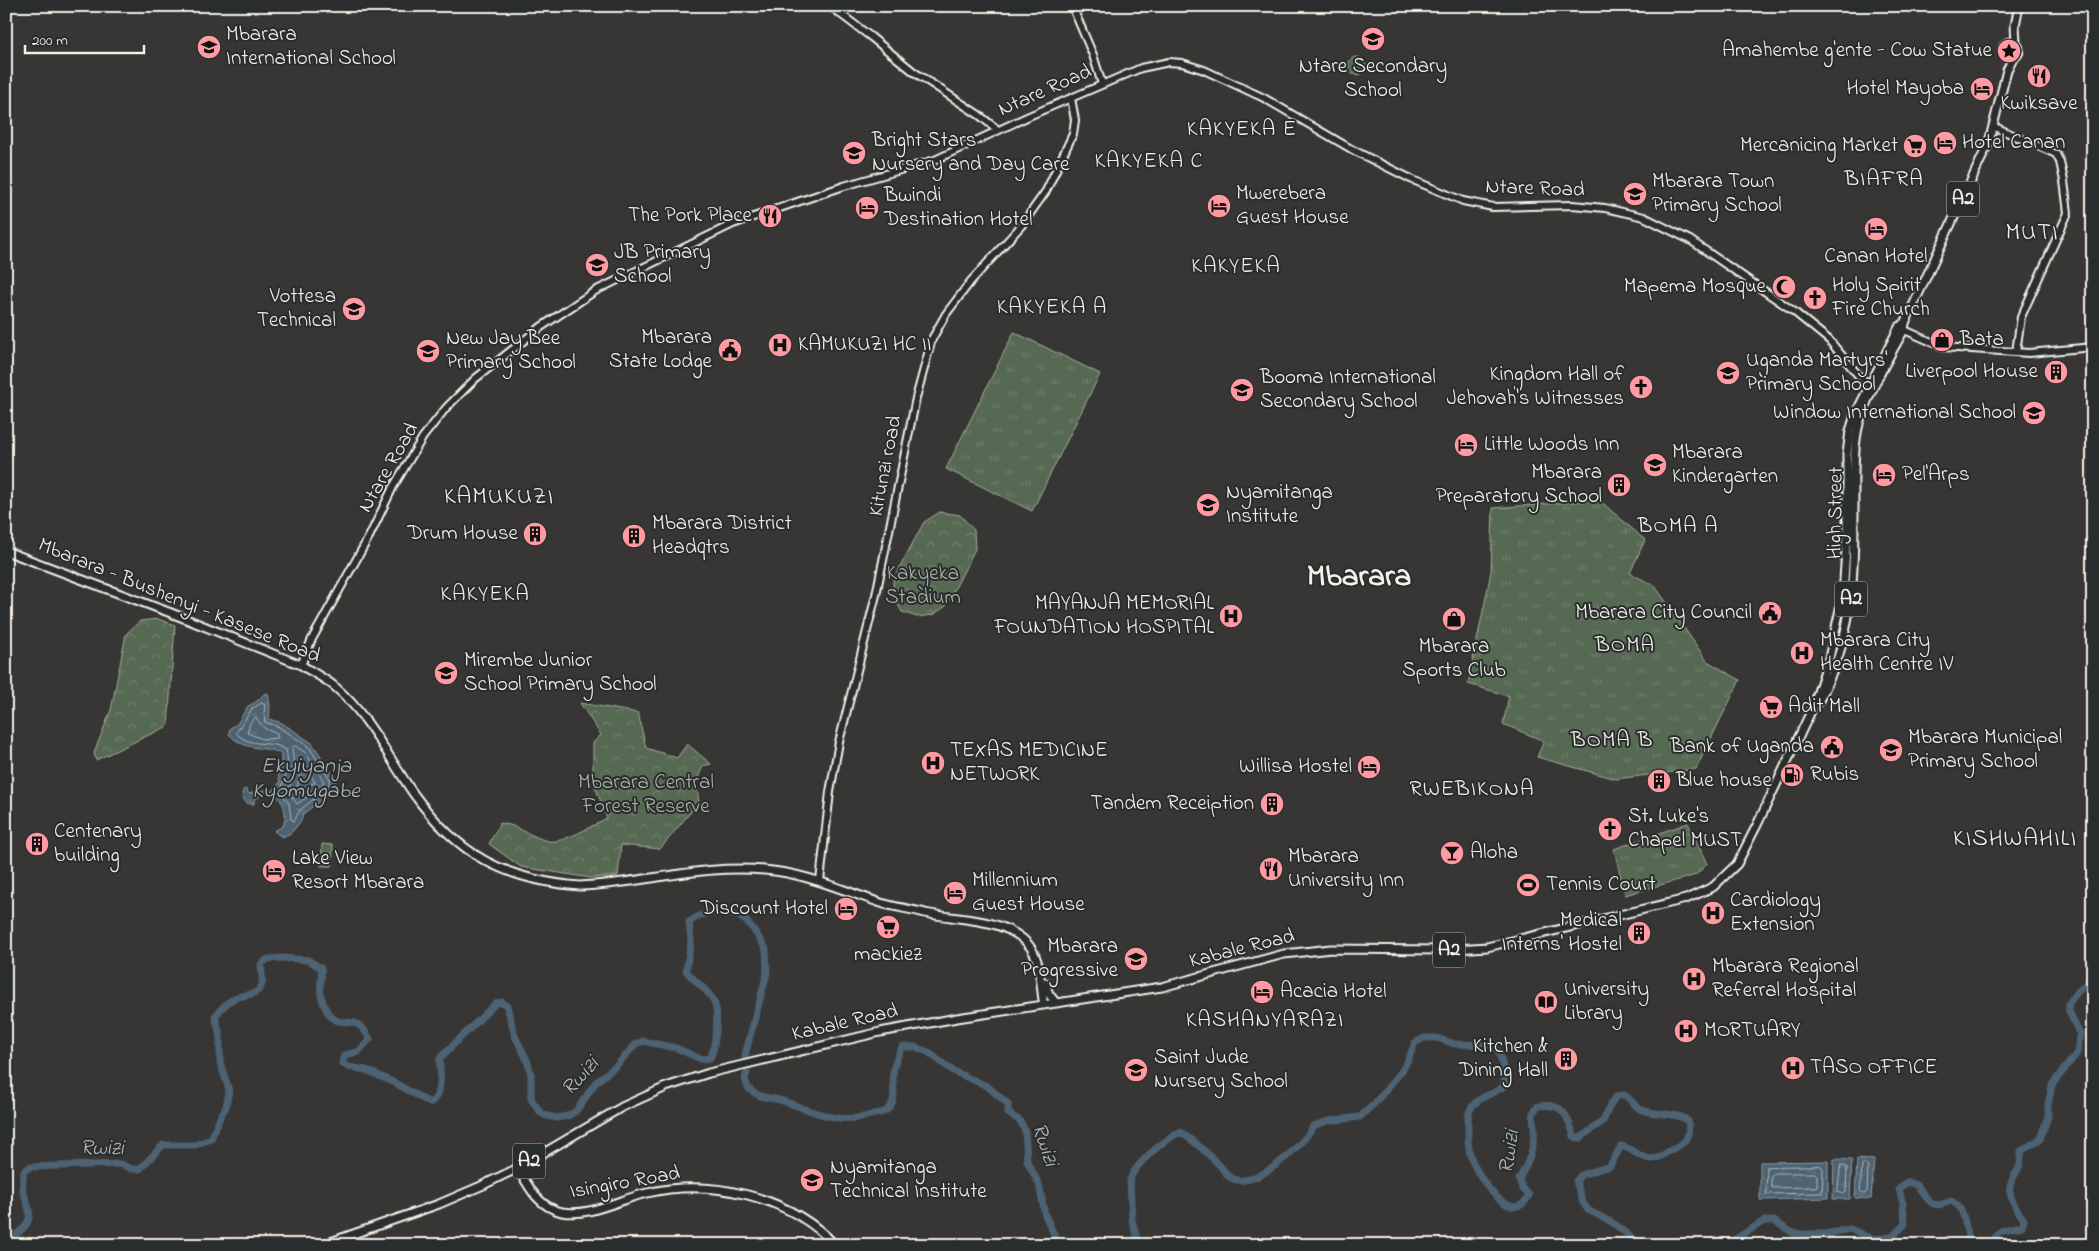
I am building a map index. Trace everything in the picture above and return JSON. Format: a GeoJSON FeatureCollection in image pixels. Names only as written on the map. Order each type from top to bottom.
{"type":"FeatureCollection","features":[{"type":"Feature","properties":{"kind":"main road"},"geometry":{"type":"LineString","coordinates":[[830,6],[872,37],[914,72],[979,115],[998,130]]}},
{"type":"Feature","properties":{"kind":"main road"},"geometry":{"type":"LineString","coordinates":[[1072,6],[1093,54],[1102,84]]}},
{"type":"Feature","properties":{"kind":"main road","name":"A2"},"geometry":{"type":"LineString","coordinates":[[2015,25],[2002,49],[2009,57],[2019,52],[2019,46],[2016,42],[2015,25],[2019,6]]}},
{"type":"Feature","properties":{"kind":"main road"},"geometry":{"type":"LineString","coordinates":[[2006,42],[2016,42]]}},
{"type":"Feature","properties":{"kind":"main road","name":"High Street"},"geometry":{"type":"LineString","coordinates":[[1784,769],[1813,707],[1824,676],[1841,610],[1846,557],[1847,454],[1850,431],[1903,327],[1946,230],[1970,185],[1995,127],[2008,70],[2009,57]]}},
{"type":"Feature","properties":{"kind":"main road","name":"Ntare Road"},"geometry":{"type":"LineString","coordinates":[[302,665],[312,639],[370,535],[411,454],[452,402],[499,359],[542,327],[595,291],[733,224],[844,186],[934,160],[1102,84],[1155,64],[1182,63],[1236,84],[1353,150],[1412,180],[1463,201],[1493,207],[1572,205],[1605,208],[1644,217],[1690,240],[1792,310],[1829,340],[1858,375],[1870,386]]}},
{"type":"Feature","properties":{"kind":"main road","name":"Kitunzi road"},"geometry":{"type":"LineString","coordinates":[[820,881],[830,792],[839,742],[876,595],[916,398],[932,339],[946,314],[1020,226],[1046,191],[1072,134],[1075,120],[1071,98]]}},
{"type":"Feature","properties":{"kind":"main road"},"geometry":{"type":"LineString","coordinates":[[1995,127],[2056,154],[2061,168],[2069,207],[2064,225],[2021,316],[2016,352]]}},
{"type":"Feature","properties":{"kind":"main road"},"geometry":{"type":"LineString","coordinates":[[1903,327],[1943,347],[2016,352],[2042,352],[2093,347]]}},
{"type":"Feature","properties":{"kind":"main road","name":"High Street"},"geometry":{"type":"LineString","coordinates":[[1860,411],[1870,386],[1903,327]]}},
{"type":"Feature","properties":{"kind":"main road","name":"Mbarara - Bushenyi - Kasese Road"},"geometry":{"type":"LineString","coordinates":[[6,551],[302,665],[334,686],[349,700],[366,721],[413,792],[444,830],[482,860],[508,872],[555,884],[580,886],[741,869],[786,873],[820,881],[883,904],[994,924],[1024,940],[1039,966],[1044,1005]]}},
{"type":"Feature","properties":{"kind":"main road","name":"Kabale Road"},"geometry":{"type":"LineString","coordinates":[[518,1168],[649,1093],[685,1080],[730,1068],[880,1032],[1162,987],[1297,952],[1343,949],[1455,950],[1501,945],[1694,896],[1722,880],[1737,864],[1784,769]]}},
{"type":"Feature","properties":{"kind":"main road","name":"Mbarara - Bushenyi - Kasese Road"},"geometry":{"type":"LineString","coordinates":[[962,919],[992,921],[1009,927],[1025,937],[1040,960],[1046,986],[1056,1003]]}},
{"type":"Feature","properties":{"kind":"main road"},"geometry":{"type":"LineString","coordinates":[[1032,1007],[1039,1000],[1042,990]]}},
{"type":"Feature","properties":{"kind":"main road","name":"A2"},"geometry":{"type":"LineString","coordinates":[[322,1245],[439,1204],[518,1168]]}},
{"type":"Feature","properties":{"kind":"main road","name":"Isingiro Road"},"geometry":{"type":"LineString","coordinates":[[518,1168],[536,1197],[550,1208],[561,1212],[588,1211],[626,1198],[666,1190],[712,1189],[735,1192],[785,1209],[806,1222],[835,1245]]}},
{"type":"Feature","properties":{"kind":"green space"},"geometry":{"type":"Polygon","coordinates":[[[1357,57],[1363,60],[1366,66],[1363,72],[1357,75],[1351,72],[1348,66],[1351,60],[1357,57]]]}},
{"type":"Feature","properties":{"kind":"green space"},"geometry":{"type":"Polygon","coordinates":[[[1014,332],[1100,374],[1032,511],[946,469],[1014,332]]]}},
{"type":"Feature","properties":{"kind":"green space"},"geometry":{"type":"Polygon","coordinates":[[[1599,500],[1645,540],[1630,573],[1655,586],[1707,661],[1740,680],[1696,769],[1616,779],[1537,757],[1544,741],[1503,724],[1509,696],[1468,684],[1491,572],[1493,508],[1599,500]]]}},
{"type":"Feature","properties":{"kind":"green space","name":"Kakyeka Stadium"},"geometry":{"type":"Polygon","coordinates":[[[940,512],[960,515],[974,530],[975,549],[946,606],[933,615],[917,617],[902,612],[894,597],[893,580],[924,522],[940,512]]]}},
{"type":"Feature","properties":{"kind":"green space"},"geometry":{"type":"Polygon","coordinates":[[[158,619],[175,625],[168,726],[96,760],[94,753],[111,710],[126,634],[140,621],[158,619]]]}},
{"type":"Feature","properties":{"kind":"green space","name":"Mbarara Central Forest Reserve"},"geometry":{"type":"Polygon","coordinates":[[[580,703],[638,713],[646,748],[677,758],[687,744],[711,764],[703,766],[696,782],[699,802],[660,849],[621,845],[618,876],[591,878],[521,867],[489,844],[500,823],[513,826],[548,841],[554,841],[562,840],[607,818],[593,781],[593,743],[601,735],[580,703]]]}},
{"type":"Feature","properties":{"kind":"green space"},"geometry":{"type":"Polygon","coordinates":[[[1688,823],[1707,864],[1696,875],[1625,895],[1614,849],[1688,823]]]}},
{"type":"Feature","properties":{"kind":"green space"},"geometry":{"type":"Polygon","coordinates":[[[322,844],[333,845],[332,866],[321,866],[322,844]]]}},
{"type":"Feature","properties":{"kind":"water","name":"Ekyiyanja Kyomugabe"},"geometry":{"type":"Polygon","coordinates":[[[268,693],[269,719],[282,723],[312,743],[335,777],[336,784],[333,791],[303,814],[301,821],[291,833],[282,837],[274,831],[283,826],[285,820],[283,804],[280,799],[265,793],[254,800],[254,804],[251,804],[246,802],[242,796],[243,790],[246,789],[249,794],[263,790],[273,791],[280,782],[278,775],[281,770],[281,753],[247,746],[229,734],[230,728],[237,724],[248,706],[268,693]]]}},
{"type":"Feature","properties":{"kind":"water"},"geometry":{"type":"Polygon","coordinates":[[[1834,1159],[1852,1160],[1850,1199],[1833,1199],[1834,1159]]]}},
{"type":"Feature","properties":{"kind":"water"},"geometry":{"type":"Polygon","coordinates":[[[1857,1159],[1874,1160],[1871,1199],[1855,1198],[1857,1159]]]}},
{"type":"Feature","properties":{"kind":"water"},"geometry":{"type":"Polygon","coordinates":[[[1828,1161],[1828,1198],[1760,1200],[1760,1162],[1828,1161]]]}},
{"type":"Feature","properties":{"kind":"waterway","name":"Rwizi"},"geometry":{"type":"LineString","coordinates":[[6,1244],[24,1228],[28,1221],[29,1212],[23,1191],[23,1183],[24,1171],[30,1167],[120,1164],[132,1169],[140,1169],[163,1145],[195,1145],[211,1139],[226,1107],[229,1090],[220,1062],[220,1035],[215,1016],[232,1000],[258,991],[262,984],[261,964],[268,959],[308,960],[321,968],[321,995],[327,1012],[338,1021],[359,1025],[370,1039],[358,1052],[344,1055],[342,1063],[348,1067],[366,1070],[395,1083],[430,1103],[438,1094],[440,1058],[496,1003],[502,1002],[507,1006],[515,1036],[527,1060],[531,1074],[531,1099],[541,1113],[557,1118],[568,1116],[576,1111],[596,1082],[616,1066],[636,1044],[643,1041],[676,1048],[701,1059],[710,1058],[714,1048],[717,1019],[716,1009],[711,996],[686,971],[691,942],[689,922],[699,916],[712,912],[736,915],[746,921],[766,949],[767,973],[745,1055],[747,1072],[745,1079],[748,1088],[752,1092],[760,1096],[838,1118],[850,1119],[884,1112],[893,1101],[894,1070],[902,1047],[915,1047],[928,1052],[953,1071],[987,1086],[1008,1104],[1008,1113],[1020,1121],[1025,1131],[1027,1161],[1039,1184],[1045,1215],[1059,1245]]}},
{"type":"Feature","properties":{"kind":"waterway","name":"Rwizi"},"geometry":{"type":"LineString","coordinates":[[1992,1245],[1996,1235],[2002,1230],[2022,1226],[2024,1220],[2012,1199],[2010,1186],[2019,1168],[2021,1151],[2040,1139],[2048,1117],[2052,1085],[2077,1053],[2080,1035],[2069,1011],[2069,1003],[2075,994],[2087,983],[2093,966]]}},
{"type":"Feature","properties":{"kind":"waterway","name":"Rwizi"},"geometry":{"type":"LineString","coordinates":[[1139,1245],[1132,1220],[1130,1180],[1144,1159],[1167,1140],[1180,1132],[1207,1153],[1231,1178],[1241,1180],[1253,1178],[1278,1164],[1300,1144],[1313,1126],[1328,1121],[1360,1117],[1374,1104],[1401,1072],[1415,1043],[1424,1038],[1437,1038],[1455,1044],[1494,1045],[1497,1049],[1502,1064],[1504,1086],[1479,1100],[1470,1109],[1468,1121],[1469,1145],[1476,1168],[1488,1188],[1506,1204],[1514,1207],[1522,1204],[1529,1195],[1522,1188],[1519,1179],[1527,1164],[1532,1148],[1534,1134],[1533,1113],[1538,1106],[1554,1106],[1559,1108],[1566,1116],[1574,1136],[1579,1139],[1603,1121],[1611,1103],[1617,1096],[1624,1095],[1642,1110],[1678,1116],[1688,1121],[1689,1128],[1685,1141],[1660,1156],[1654,1159],[1647,1158],[1621,1146],[1610,1166],[1581,1175],[1576,1181],[1583,1203],[1588,1210],[1613,1223],[1641,1245]]}},
{"type":"Feature","properties":{"kind":"waterway","name":"Rwizi"},"geometry":{"type":"LineString","coordinates":[[1726,1245],[1764,1221],[1774,1221],[1793,1233],[1825,1234],[1850,1229],[1872,1239],[1892,1237],[1905,1224],[1899,1189],[1907,1182],[1916,1185],[1927,1199],[1934,1204],[1938,1205],[1951,1201],[1956,1204],[1963,1214],[1971,1245]]}},
{"type":"Feature","properties":{"kind":"place","name":"Ntare Secondary School"},"geometry":{"type":"Point","coordinates":[1373,39]}},
{"type":"Feature","properties":{"kind":"place","name":"Mbarara International School"},"geometry":{"type":"Point","coordinates":[209,47]}},
{"type":"Feature","properties":{"kind":"place","name":"Amahembe g'ente - Cow Statue"},"geometry":{"type":"Point","coordinates":[2009,51]}},
{"type":"Feature","properties":{"kind":"place","name":"Kwiksave"},"geometry":{"type":"Point","coordinates":[2039,76]}},
{"type":"Feature","properties":{"kind":"place","name":"Hotel Mayoba"},"geometry":{"type":"Point","coordinates":[1982,89]}},
{"type":"Feature","properties":{"kind":"place","name":"Hotel Canan"},"geometry":{"type":"Point","coordinates":[1945,143]}},
{"type":"Feature","properties":{"kind":"place","name":"Mercanicing Market"},"geometry":{"type":"Point","coordinates":[1915,146]}},
{"type":"Feature","properties":{"kind":"place","name":"Bright Stars Nursery and Day Care"},"geometry":{"type":"Point","coordinates":[854,153]}},
{"type":"Feature","properties":{"kind":"place","name":"Mbarara Town Primary School"},"geometry":{"type":"Point","coordinates":[1635,194]}},
{"type":"Feature","properties":{"kind":"place","name":"Mwerebera Guest House"},"geometry":{"type":"Point","coordinates":[1219,206]}},
{"type":"Feature","properties":{"kind":"place","name":"Bwindi Destination Hotel"},"geometry":{"type":"Point","coordinates":[867,208]}},
{"type":"Feature","properties":{"kind":"place","name":"The Pork Place"},"geometry":{"type":"Point","coordinates":[770,216]}},
{"type":"Feature","properties":{"kind":"place","name":"Canan Hotel"},"geometry":{"type":"Point","coordinates":[1876,229]}},
{"type":"Feature","properties":{"kind":"place","name":"JB Primary School"},"geometry":{"type":"Point","coordinates":[597,265]}},
{"type":"Feature","properties":{"kind":"place","name":"Mapema Mosque"},"geometry":{"type":"Point","coordinates":[1784,287]}},
{"type":"Feature","properties":{"kind":"place","name":"Holy Spirit Fire Church"},"geometry":{"type":"Point","coordinates":[1815,298]}},
{"type":"Feature","properties":{"kind":"place","name":"Vottesa Technical"},"geometry":{"type":"Point","coordinates":[354,309]}},
{"type":"Feature","properties":{"kind":"place","name":"Bata"},"geometry":{"type":"Point","coordinates":[1942,340]}},
{"type":"Feature","properties":{"kind":"place","name":"KAMUKUZI HC II"},"geometry":{"type":"Point","coordinates":[780,345]}},
{"type":"Feature","properties":{"kind":"place","name":"Mbarara State Lodge"},"geometry":{"type":"Point","coordinates":[730,350]}},
{"type":"Feature","properties":{"kind":"place","name":"New Jay Bee Primary School"},"geometry":{"type":"Point","coordinates":[428,351]}},
{"type":"Feature","properties":{"kind":"place","name":"Liverpool House"},"geometry":{"type":"Point","coordinates":[2056,372]}},
{"type":"Feature","properties":{"kind":"place","name":"Uganda Martyrs' Primary School"},"geometry":{"type":"Point","coordinates":[1728,373]}},
{"type":"Feature","properties":{"kind":"place","name":"Kingdom Hall of Jehovah's Witnesses"},"geometry":{"type":"Point","coordinates":[1641,387]}},
{"type":"Feature","properties":{"kind":"place","name":"Booma International Secondary School"},"geometry":{"type":"Point","coordinates":[1242,390]}},
{"type":"Feature","properties":{"kind":"place","name":"Window International School"},"geometry":{"type":"Point","coordinates":[2034,413]}},
{"type":"Feature","properties":{"kind":"place","name":"Little Woods Inn"},"geometry":{"type":"Point","coordinates":[1466,445]}},
{"type":"Feature","properties":{"kind":"place","name":"Mbarara Kindergarten"},"geometry":{"type":"Point","coordinates":[1655,465]}},
{"type":"Feature","properties":{"kind":"place","name":"Pel'Arps"},"geometry":{"type":"Point","coordinates":[1884,475]}},
{"type":"Feature","properties":{"kind":"place","name":"Mbarara Preparatory School"},"geometry":{"type":"Point","coordinates":[1619,485]}},
{"type":"Feature","properties":{"kind":"place","name":"Nyamitanga Institute"},"geometry":{"type":"Point","coordinates":[1208,505]}},
{"type":"Feature","properties":{"kind":"place","name":"Drum House"},"geometry":{"type":"Point","coordinates":[535,534]}},
{"type":"Feature","properties":{"kind":"place","name":"Mbarara District Headqtrs"},"geometry":{"type":"Point","coordinates":[634,536]}},
{"type":"Feature","properties":{"kind":"place","name":"Mbarara City Council"},"geometry":{"type":"Point","coordinates":[1770,613]}},
{"type":"Feature","properties":{"kind":"place","name":"MAYANJA MEMORIAL FOUNDATION HOSPITAL"},"geometry":{"type":"Point","coordinates":[1231,616]}},
{"type":"Feature","properties":{"kind":"place","name":"Mbarara Sports Club"},"geometry":{"type":"Point","coordinates":[1454,619]}},
{"type":"Feature","properties":{"kind":"place","name":"Mbarara City Health Centre IV"},"geometry":{"type":"Point","coordinates":[1802,653]}},
{"type":"Feature","properties":{"kind":"place","name":"Mirembe Junior School Primary School"},"geometry":{"type":"Point","coordinates":[446,673]}},
{"type":"Feature","properties":{"kind":"place","name":"Adit Mall"},"geometry":{"type":"Point","coordinates":[1771,707]}},
{"type":"Feature","properties":{"kind":"place","name":"Bank of Uganda"},"geometry":{"type":"Point","coordinates":[1832,747]}},
{"type":"Feature","properties":{"kind":"place","name":"Mbarara Municipal Primary School"},"geometry":{"type":"Point","coordinates":[1891,750]}},
{"type":"Feature","properties":{"kind":"place","name":"TEXAS MEDICINE NETWORK"},"geometry":{"type":"Point","coordinates":[933,763]}},
{"type":"Feature","properties":{"kind":"place","name":"Willisa Hostel"},"geometry":{"type":"Point","coordinates":[1369,767]}},
{"type":"Feature","properties":{"kind":"place","name":"Rubis"},"geometry":{"type":"Point","coordinates":[1792,775]}},
{"type":"Feature","properties":{"kind":"place","name":"Blue house"},"geometry":{"type":"Point","coordinates":[1659,781]}},
{"type":"Feature","properties":{"kind":"place","name":"Tandem Receiption"},"geometry":{"type":"Point","coordinates":[1272,804]}},
{"type":"Feature","properties":{"kind":"place","name":"St. Luke's Chapel MUST"},"geometry":{"type":"Point","coordinates":[1610,829]}},
{"type":"Feature","properties":{"kind":"place","name":"Centenary building"},"geometry":{"type":"Point","coordinates":[37,844]}},
{"type":"Feature","properties":{"kind":"place","name":"Aloha"},"geometry":{"type":"Point","coordinates":[1452,853]}},
{"type":"Feature","properties":{"kind":"place","name":"Mbarara University Inn"},"geometry":{"type":"Point","coordinates":[1271,869]}},
{"type":"Feature","properties":{"kind":"place","name":"Lake View Resort Mbarara"},"geometry":{"type":"Point","coordinates":[274,871]}},
{"type":"Feature","properties":{"kind":"place","name":"Tennis Court"},"geometry":{"type":"Point","coordinates":[1528,885]}},
{"type":"Feature","properties":{"kind":"place","name":"Millennium Guest House"},"geometry":{"type":"Point","coordinates":[955,893]}},
{"type":"Feature","properties":{"kind":"place","name":"Discount Hotel"},"geometry":{"type":"Point","coordinates":[846,909]}},
{"type":"Feature","properties":{"kind":"place","name":"Cardiology Extension"},"geometry":{"type":"Point","coordinates":[1713,913]}},
{"type":"Feature","properties":{"kind":"place","name":"mackiez"},"geometry":{"type":"Point","coordinates":[888,927]}},
{"type":"Feature","properties":{"kind":"place","name":"Medical Interns' Hostel"},"geometry":{"type":"Point","coordinates":[1639,933]}},
{"type":"Feature","properties":{"kind":"place","name":"Mbarara Progressive"},"geometry":{"type":"Point","coordinates":[1136,959]}},
{"type":"Feature","properties":{"kind":"place","name":"Mbarara Regional Referral Hospital"},"geometry":{"type":"Point","coordinates":[1694,979]}},
{"type":"Feature","properties":{"kind":"place","name":"Acacia Hotel"},"geometry":{"type":"Point","coordinates":[1262,992]}},
{"type":"Feature","properties":{"kind":"place","name":"University Library"},"geometry":{"type":"Point","coordinates":[1546,1002]}},
{"type":"Feature","properties":{"kind":"place","name":"MORTUARY"},"geometry":{"type":"Point","coordinates":[1686,1031]}},
{"type":"Feature","properties":{"kind":"place","name":"Kitchen & Dining Hall"},"geometry":{"type":"Point","coordinates":[1566,1059]}},
{"type":"Feature","properties":{"kind":"place","name":"TASO OFFICE"},"geometry":{"type":"Point","coordinates":[1793,1068]}},
{"type":"Feature","properties":{"kind":"place","name":"Saint Jude Nursery School"},"geometry":{"type":"Point","coordinates":[1136,1070]}},
{"type":"Feature","properties":{"kind":"place","name":"Nyamitanga Technical Institute"},"geometry":{"type":"Point","coordinates":[812,1180]}},
{"type":"Feature","properties":{"kind":"district","name":"KAKYEKA E"},"geometry":{"type":"Point","coordinates":[1242,130]}},
{"type":"Feature","properties":{"kind":"district","name":"KAKYEKA C"},"geometry":{"type":"Point","coordinates":[1149,162]}},
{"type":"Feature","properties":{"kind":"district","name":"BIAFRA"},"geometry":{"type":"Point","coordinates":[1884,180]}},
{"type":"Feature","properties":{"kind":"district","name":"MUTI"},"geometry":{"type":"Point","coordinates":[2032,233]}},
{"type":"Feature","properties":{"kind":"district","name":"KAKYEKA"},"geometry":{"type":"Point","coordinates":[1236,267]}},
{"type":"Feature","properties":{"kind":"district","name":"KAKYEKA A"},"geometry":{"type":"Point","coordinates":[1052,308]}},
{"type":"Feature","properties":{"kind":"district","name":"KAMUKUZI"},"geometry":{"type":"Point","coordinates":[499,497]}},
{"type":"Feature","properties":{"kind":"district","name":"BOMA A"},"geometry":{"type":"Point","coordinates":[1678,527]}},
{"type":"Feature","properties":{"kind":"district","name":"Mbarara"},"geometry":{"type":"Point","coordinates":[1359,577]}},
{"type":"Feature","properties":{"kind":"district","name":"KAKYEKA"},"geometry":{"type":"Point","coordinates":[485,595]}},
{"type":"Feature","properties":{"kind":"district","name":"BOMA"},"geometry":{"type":"Point","coordinates":[1625,646]}},
{"type":"Feature","properties":{"kind":"district","name":"BOMA B"},"geometry":{"type":"Point","coordinates":[1612,741]}},
{"type":"Feature","properties":{"kind":"district","name":"RWEBIKONA"},"geometry":{"type":"Point","coordinates":[1472,790]}},
{"type":"Feature","properties":{"kind":"district","name":"KISHWAHILI"},"geometry":{"type":"Point","coordinates":[2015,839]}},
{"type":"Feature","properties":{"kind":"district","name":"KASHANYARAZI"},"geometry":{"type":"Point","coordinates":[1265,1021]}}]}
